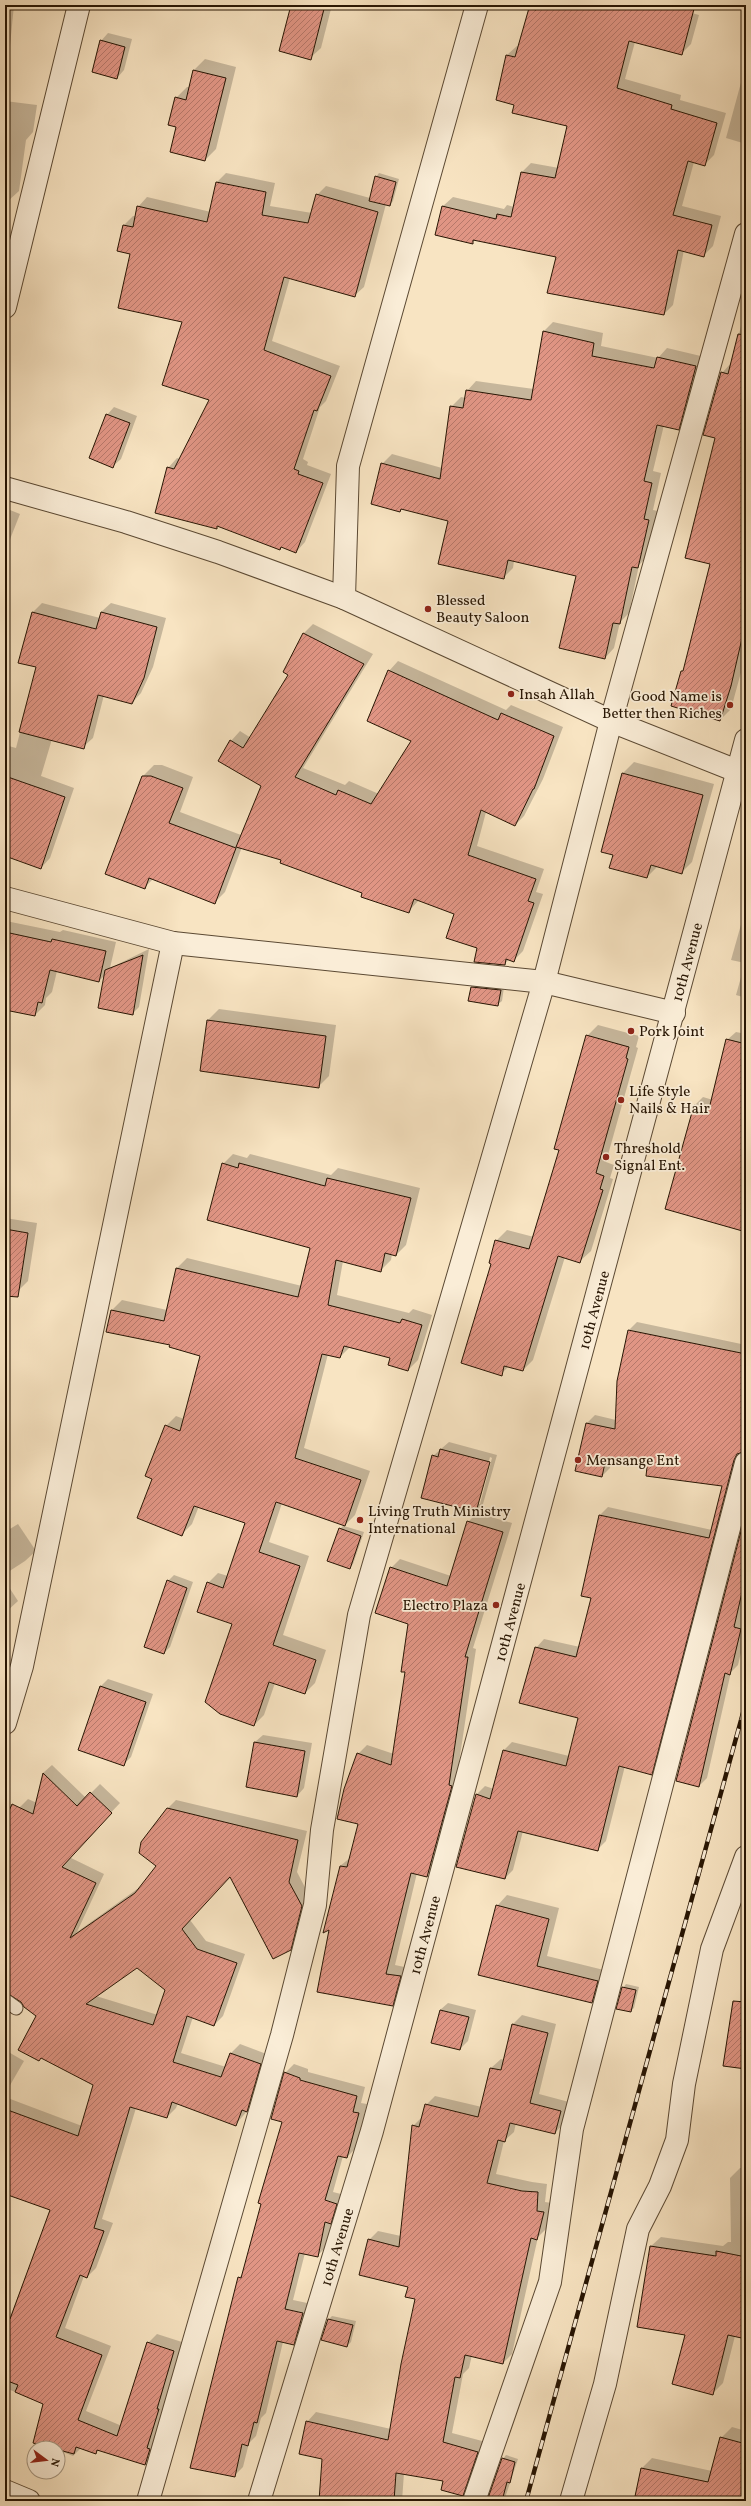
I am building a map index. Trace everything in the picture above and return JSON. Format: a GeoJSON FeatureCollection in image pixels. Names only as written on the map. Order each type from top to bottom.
{"type":"FeatureCollection","features":[{"type":"Feature","properties":{"kind":"street"},"geometry":{"type":"LineString","coordinates":[[5,306],[79,5]]}},
{"type":"Feature","properties":{"kind":"street"},"geometry":{"type":"LineString","coordinates":[[344,598],[348,466],[477,5]]}},
{"type":"Feature","properties":{"kind":"street"},"geometry":{"type":"LineString","coordinates":[[148,2501],[282,2035],[315,1905],[322,1830],[359,1615],[544,982],[611,721],[746,234]]}},
{"type":"Feature","properties":{"kind":"street"},"geometry":{"type":"LineString","coordinates":[[5,488],[126,522],[211,550],[344,598],[611,721],[737,771]]}},
{"type":"Feature","properties":{"kind":"street","name":"10th Avenue"},"geometry":{"type":"LineString","coordinates":[[259,2501],[372,2131],[674,1013],[746,740]]}},
{"type":"Feature","properties":{"kind":"street"},"geometry":{"type":"LineString","coordinates":[[5,898],[172,943],[544,982],[674,1013]]}},
{"type":"Feature","properties":{"kind":"street"},"geometry":{"type":"LineString","coordinates":[[5,1723],[22,1666],[172,943]]}},
{"type":"Feature","properties":{"kind":"street"},"geometry":{"type":"LineString","coordinates":[[474,2501],[550,2282],[572,2129],[746,1463]]}},
{"type":"Feature","properties":{"kind":"street"},"geometry":{"type":"LineString","coordinates":[[571,2501],[605,2384],[638,2229],[660,2186],[677,2140],[684,2084],[712,1949],[746,1857]]}},
{"type":"Feature","properties":{"kind":"street"},"geometry":{"type":"LineString","coordinates":[[5,2491],[29,2501]]}},
{"type":"Feature","properties":{"kind":"lane"},"geometry":{"type":"LineString","coordinates":[[5,2000],[16,2008]]}},
{"type":"Feature","properties":{"kind":"building"},"geometry":{"type":"Polygon","coordinates":[[[291,5],[325,5],[311,60],[279,51],[291,5]]]}},
{"type":"Feature","properties":{"kind":"building"},"geometry":{"type":"Polygon","coordinates":[[[537,5],[695,5],[682,55],[629,41],[617,88],[672,105],[671,109],[717,123],[705,166],[688,161],[673,215],[712,225],[704,257],[678,250],[664,315],[547,293],[556,257],[473,240],[473,244],[435,235],[442,206],[496,219],[497,214],[511,217],[521,172],[555,178],[567,126],[512,113],[514,105],[496,100],[506,55],[515,57],[529,8],[536,10],[537,5]]]}},
{"type":"Feature","properties":{"kind":"building"},"geometry":{"type":"Polygon","coordinates":[[[100,40],[125,47],[117,79],[92,72],[100,40]]]}},
{"type":"Feature","properties":{"kind":"building"},"geometry":{"type":"Polygon","coordinates":[[[193,70],[226,78],[205,161],[170,152],[176,127],[168,125],[175,97],[186,100],[193,70]]]}},
{"type":"Feature","properties":{"kind":"building"},"geometry":{"type":"Polygon","coordinates":[[[375,176],[396,182],[390,206],[369,201],[375,176]]]}},
{"type":"Feature","properties":{"kind":"building"},"geometry":{"type":"Polygon","coordinates":[[[216,182],[266,192],[262,215],[308,223],[316,194],[378,212],[355,297],[284,277],[264,350],[331,376],[317,411],[314,410],[294,469],[299,471],[298,474],[323,483],[296,553],[281,547],[280,550],[217,526],[217,529],[155,513],[167,467],[174,469],[209,400],[162,385],[182,322],[118,308],[130,254],[117,251],[123,225],[133,227],[137,206],[207,222],[216,182]]]}},
{"type":"Feature","properties":{"kind":"building"},"geometry":{"type":"Polygon","coordinates":[[[543,331],[594,343],[592,356],[654,368],[657,357],[696,366],[679,430],[657,425],[644,481],[652,483],[644,519],[649,520],[638,568],[632,567],[620,624],[613,623],[605,659],[559,648],[576,576],[508,560],[504,579],[438,564],[448,521],[401,509],[400,512],[371,504],[381,463],[440,479],[450,406],[463,408],[466,390],[531,400],[543,331]]]}},
{"type":"Feature","properties":{"kind":"building"},"geometry":{"type":"Polygon","coordinates":[[[738,334],[746,335],[746,621],[731,686],[720,721],[671,706],[681,671],[683,671],[710,564],[685,558],[715,438],[703,435],[721,372],[728,374],[738,334]]]}},
{"type":"Feature","properties":{"kind":"building"},"geometry":{"type":"Polygon","coordinates":[[[106,414],[130,423],[113,468],[89,458],[106,414]]]}},
{"type":"Feature","properties":{"kind":"building"},"geometry":{"type":"Polygon","coordinates":[[[32,612],[96,629],[101,612],[157,627],[144,678],[132,704],[98,695],[84,749],[19,732],[36,667],[18,663],[32,612]]]}},
{"type":"Feature","properties":{"kind":"building"},"geometry":{"type":"Polygon","coordinates":[[[303,633],[364,664],[295,777],[336,795],[338,790],[371,804],[411,741],[367,721],[388,670],[498,720],[501,713],[554,736],[534,789],[515,826],[481,810],[468,855],[536,879],[528,901],[534,903],[514,962],[506,959],[505,965],[474,962],[477,948],[446,938],[454,914],[414,899],[409,913],[361,897],[362,893],[280,863],[281,860],[236,847],[261,786],[218,761],[230,740],[243,748],[288,675],[283,672],[303,633]]]}},
{"type":"Feature","properties":{"kind":"building"},"geometry":{"type":"Polygon","coordinates":[[[622,773],[703,795],[682,874],[651,865],[647,878],[609,868],[613,855],[601,852],[622,773]]]}},
{"type":"Feature","properties":{"kind":"building"},"geometry":{"type":"Polygon","coordinates":[[[5,776],[65,797],[41,869],[5,856],[5,776]]]}},
{"type":"Feature","properties":{"kind":"building"},"geometry":{"type":"Polygon","coordinates":[[[142,776],[151,776],[183,788],[169,823],[236,848],[215,904],[149,878],[145,889],[105,874],[142,776]]]}},
{"type":"Feature","properties":{"kind":"building"},"geometry":{"type":"Polygon","coordinates":[[[5,932],[51,942],[52,939],[106,951],[99,982],[50,970],[42,1003],[38,1002],[35,1016],[5,1010],[5,932]]]}},
{"type":"Feature","properties":{"kind":"building"},"geometry":{"type":"Polygon","coordinates":[[[143,955],[133,1015],[98,1008],[105,970],[143,955]]]}},
{"type":"Feature","properties":{"kind":"building"},"geometry":{"type":"Polygon","coordinates":[[[471,987],[501,990],[498,1006],[468,1001],[471,987]]]}},
{"type":"Feature","properties":{"kind":"building"},"geometry":{"type":"Polygon","coordinates":[[[207,1020],[326,1036],[319,1088],[200,1071],[207,1020]]]}},
{"type":"Feature","properties":{"kind":"building"},"geometry":{"type":"Polygon","coordinates":[[[586,1035],[629,1047],[626,1058],[628,1059],[596,1173],[604,1176],[600,1189],[603,1190],[580,1263],[558,1256],[523,1371],[504,1366],[502,1376],[461,1363],[491,1264],[489,1263],[495,1240],[529,1249],[559,1150],[554,1149],[586,1035]]]}},
{"type":"Feature","properties":{"kind":"building"},"geometry":{"type":"Polygon","coordinates":[[[726,1039],[746,1044],[746,1232],[665,1209],[694,1105],[709,1109],[726,1039]]]}},
{"type":"Feature","properties":{"kind":"building"},"geometry":{"type":"Polygon","coordinates":[[[222,1163],[238,1168],[239,1163],[325,1186],[327,1178],[411,1198],[396,1256],[385,1253],[381,1272],[336,1260],[328,1305],[400,1323],[402,1319],[422,1325],[408,1371],[388,1365],[390,1358],[344,1346],[340,1358],[322,1354],[295,1458],[361,1480],[345,1526],[276,1502],[259,1552],[300,1566],[273,1645],[316,1660],[305,1694],[269,1682],[254,1726],[220,1714],[205,1702],[232,1624],[197,1612],[207,1582],[223,1588],[245,1523],[194,1506],[182,1536],[137,1518],[152,1479],[145,1476],[165,1425],[180,1431],[200,1356],[169,1347],[170,1345],[106,1332],[111,1310],[164,1321],[176,1268],[298,1297],[310,1248],[207,1220],[222,1163]]]}},
{"type":"Feature","properties":{"kind":"building"},"geometry":{"type":"Polygon","coordinates":[[[5,1229],[28,1233],[18,1297],[5,1296],[5,1229]]]}},
{"type":"Feature","properties":{"kind":"building"},"geometry":{"type":"Polygon","coordinates":[[[628,1330],[746,1354],[746,1451],[737,1454],[734,1460],[652,1775],[619,1766],[598,1851],[518,1831],[505,1879],[456,1867],[476,1794],[490,1799],[503,1750],[566,1766],[578,1718],[519,1703],[535,1647],[576,1657],[591,1598],[581,1596],[599,1515],[709,1538],[722,1486],[646,1476],[647,1467],[606,1458],[602,1477],[575,1471],[586,1423],[615,1429],[617,1381],[628,1330]]]}},
{"type":"Feature","properties":{"kind":"building"},"geometry":{"type":"Polygon","coordinates":[[[440,1449],[490,1462],[476,1512],[421,1498],[432,1455],[438,1457],[440,1449]]]}},
{"type":"Feature","properties":{"kind":"building"},"geometry":{"type":"Polygon","coordinates":[[[746,1512],[746,1575],[734,1627],[741,1629],[730,1675],[725,1673],[699,1787],[676,1781],[746,1512]]]}},
{"type":"Feature","properties":{"kind":"building"},"geometry":{"type":"Polygon","coordinates":[[[467,1521],[503,1532],[465,1657],[468,1657],[449,1785],[452,1786],[427,1877],[411,1873],[386,1974],[401,1976],[393,2006],[317,1992],[329,1930],[323,1933],[340,1866],[347,1867],[358,1824],[337,1819],[344,1789],[357,1753],[391,1765],[405,1672],[401,1672],[408,1624],[375,1613],[390,1567],[447,1586],[467,1521]]]}},
{"type":"Feature","properties":{"kind":"building"},"geometry":{"type":"Polygon","coordinates":[[[339,1528],[361,1536],[350,1569],[327,1561],[339,1528]]]}},
{"type":"Feature","properties":{"kind":"building"},"geometry":{"type":"Polygon","coordinates":[[[167,1580],[187,1588],[164,1654],[144,1647],[167,1580]]]}},
{"type":"Feature","properties":{"kind":"building"},"geometry":{"type":"Polygon","coordinates":[[[100,1686],[146,1702],[124,1766],[78,1750],[100,1686]]]}},
{"type":"Feature","properties":{"kind":"building"},"geometry":{"type":"Polygon","coordinates":[[[254,1742],[305,1751],[297,1797],[246,1787],[254,1742]]]}},
{"type":"Feature","properties":{"kind":"building"},"geometry":{"type":"Polygon","coordinates":[[[43,1773],[77,1806],[90,1792],[112,1813],[62,1867],[96,1883],[70,1938],[135,1893],[156,1866],[139,1853],[141,1842],[167,1808],[298,1840],[289,1882],[302,1906],[291,1950],[273,1959],[230,1877],[182,1929],[197,1949],[237,1963],[214,2026],[187,2016],[173,2062],[221,2077],[230,2053],[261,2064],[247,2112],[242,2110],[236,2126],[172,2102],[167,2118],[130,2107],[94,2228],[104,2231],[87,2278],[80,2275],[56,2337],[102,2355],[78,2420],[117,2436],[147,2342],[174,2351],[147,2448],[150,2449],[145,2465],[97,2450],[96,2454],[76,2447],[74,2454],[66,2452],[66,2440],[34,2440],[43,2404],[15,2392],[18,2385],[5,2380],[5,2317],[10,2319],[50,2210],[5,2194],[5,2109],[78,2136],[93,2085],[41,2058],[39,2061],[18,2050],[36,2016],[24,2007],[21,2002],[5,1992],[5,1820],[12,1804],[33,1814],[43,1773]],[[137,1968],[86,2004],[153,2025],[165,1990],[137,1968]]]}},
{"type":"Feature","properties":{"kind":"building"},"geometry":{"type":"Polygon","coordinates":[[[496,1905],[549,1919],[537,1966],[598,1981],[592,2003],[478,1975],[496,1905]]]}},
{"type":"Feature","properties":{"kind":"building"},"geometry":{"type":"Polygon","coordinates":[[[622,1987],[636,1990],[631,2012],[616,2009],[622,1987]]]}},
{"type":"Feature","properties":{"kind":"building"},"geometry":{"type":"Polygon","coordinates":[[[733,2001],[746,2002],[746,2069],[723,2066],[733,2001]]]}},
{"type":"Feature","properties":{"kind":"building"},"geometry":{"type":"Polygon","coordinates":[[[440,2010],[469,2017],[460,2050],[431,2043],[440,2010]]]}},
{"type":"Feature","properties":{"kind":"building"},"geometry":{"type":"Polygon","coordinates":[[[512,2024],[548,2033],[530,2103],[561,2111],[555,2134],[510,2123],[505,2142],[498,2140],[487,2183],[522,2191],[538,2192],[537,2211],[544,2212],[537,2240],[531,2238],[503,2364],[465,2355],[460,2378],[455,2377],[443,2442],[478,2452],[463,2496],[441,2490],[443,2481],[396,2473],[394,2501],[319,2501],[322,2459],[299,2454],[306,2421],[388,2440],[401,2364],[415,2299],[405,2297],[408,2287],[359,2275],[368,2239],[399,2247],[412,2125],[419,2127],[425,2104],[478,2117],[490,2068],[501,2070],[512,2024]]]}},
{"type":"Feature","properties":{"kind":"building"},"geometry":{"type":"Polygon","coordinates":[[[284,2072],[300,2078],[300,2080],[357,2096],[353,2112],[359,2113],[347,2158],[338,2156],[325,2200],[337,2204],[331,2224],[325,2222],[318,2257],[299,2253],[285,2309],[303,2313],[294,2345],[277,2341],[257,2423],[254,2422],[248,2446],[242,2444],[235,2477],[190,2468],[238,2277],[241,2278],[261,2204],[258,2203],[282,2122],[271,2119],[284,2072]]]}},
{"type":"Feature","properties":{"kind":"building"},"geometry":{"type":"Polygon","coordinates":[[[650,2246],[716,2256],[716,2251],[746,2257],[746,2339],[728,2335],[713,2395],[672,2384],[685,2335],[637,2327],[650,2246]]]}},
{"type":"Feature","properties":{"kind":"building"},"geometry":{"type":"Polygon","coordinates":[[[328,2319],[353,2325],[347,2347],[321,2340],[328,2319]]]}},
{"type":"Feature","properties":{"kind":"building"},"geometry":{"type":"Polygon","coordinates":[[[720,2437],[746,2444],[746,2501],[634,2501],[641,2468],[708,2482],[720,2437]]]}},
{"type":"Feature","properties":{"kind":"building"},"geometry":{"type":"Polygon","coordinates":[[[502,2458],[515,2462],[510,2483],[507,2482],[502,2501],[487,2501],[502,2458]]]}},
{"type":"Feature","properties":{"kind":"railway"},"geometry":{"type":"LineString","coordinates":[[526,2501],[746,1702]]}},
{"type":"Feature","properties":{"kind":"place","name":"Blessed Beauty Saloon"},"geometry":{"type":"Point","coordinates":[428,609]}},
{"type":"Feature","properties":{"kind":"place","name":"Insah Allah"},"geometry":{"type":"Point","coordinates":[511,694]}},
{"type":"Feature","properties":{"kind":"place","name":"Good Name is Better then Riches"},"geometry":{"type":"Point","coordinates":[730,705]}},
{"type":"Feature","properties":{"kind":"place","name":"Pork Joint"},"geometry":{"type":"Point","coordinates":[631,1031]}},
{"type":"Feature","properties":{"kind":"place","name":"Life Style Nails & Hair"},"geometry":{"type":"Point","coordinates":[621,1100]}},
{"type":"Feature","properties":{"kind":"place","name":"Threshold Signal Ent."},"geometry":{"type":"Point","coordinates":[606,1157]}},
{"type":"Feature","properties":{"kind":"place","name":"Mensange Ent"},"geometry":{"type":"Point","coordinates":[578,1460]}},
{"type":"Feature","properties":{"kind":"place","name":"Living Truth Ministry International"},"geometry":{"type":"Point","coordinates":[360,1520]}},
{"type":"Feature","properties":{"kind":"place","name":"Electro Plaza"},"geometry":{"type":"Point","coordinates":[496,1605]}}]}
